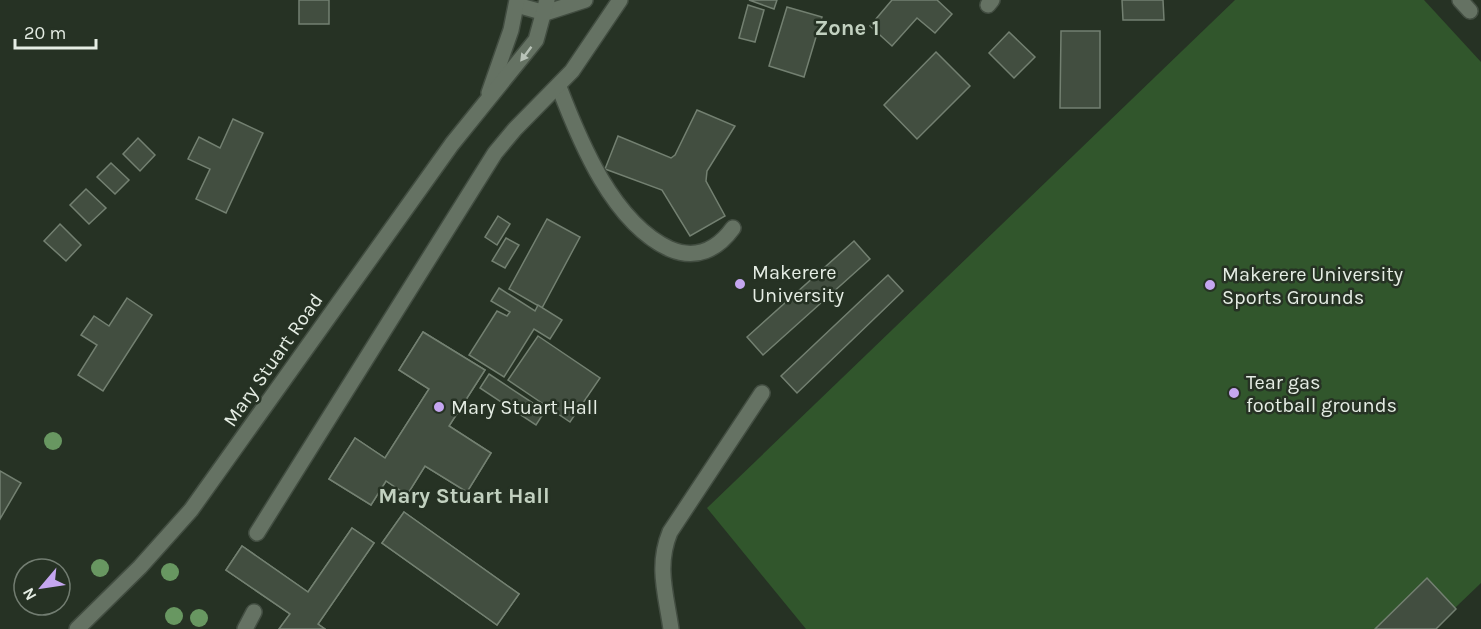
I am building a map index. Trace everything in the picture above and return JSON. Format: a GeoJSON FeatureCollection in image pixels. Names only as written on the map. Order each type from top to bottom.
{"type":"FeatureCollection","features":[{"type":"Feature","properties":{"kind":"lane"},"geometry":{"type":"LineString","coordinates":[[486,101],[511,30],[517,3],[546,7],[585,0]]}},
{"type":"Feature","properties":{"kind":"lane"},"geometry":{"type":"LineString","coordinates":[[256,533],[495,153],[515,129],[559,87],[584,55],[620,0]]}},
{"type":"Feature","properties":{"kind":"lane","name":"Mary Stuart Road"},"geometry":{"type":"LineString","coordinates":[[77,629],[93,622],[191,510],[452,144],[537,40],[546,7]]}},
{"type":"Feature","properties":{"kind":"lane"},"geometry":{"type":"LineString","coordinates":[[559,87],[592,163],[628,216],[650,238],[680,254],[694,255],[715,247],[733,228]]}},
{"type":"Feature","properties":{"kind":"lane"},"geometry":{"type":"LineString","coordinates":[[671,629],[661,564],[664,545],[670,532],[762,393]]}},
{"type":"Feature","properties":{"kind":"lane"},"geometry":{"type":"LineString","coordinates":[[245,629],[254,612]]}},
{"type":"Feature","properties":{"kind":"green space","name":"Makerere University Sports Grounds"},"geometry":{"type":"Polygon","coordinates":[[[1235,0],[1424,0],[1481,62],[1481,583],[1433,629],[806,629],[707,508],[1235,0]]]}},
{"type":"Feature","properties":{"kind":"building"},"geometry":{"type":"Polygon","coordinates":[[[299,0],[329,0],[329,24],[299,24],[299,0]]]}},
{"type":"Feature","properties":{"kind":"building"},"geometry":{"type":"Polygon","coordinates":[[[749,0],[777,0],[774,9],[749,0]]]}},
{"type":"Feature","properties":{"kind":"building"},"geometry":{"type":"Polygon","coordinates":[[[892,0],[937,0],[952,14],[935,33],[917,18],[892,46],[870,26],[892,0]]]}},
{"type":"Feature","properties":{"kind":"building"},"geometry":{"type":"Polygon","coordinates":[[[1122,0],[1163,0],[1164,20],[1123,20],[1122,0]]]}},
{"type":"Feature","properties":{"kind":"building"},"geometry":{"type":"Polygon","coordinates":[[[748,5],[764,10],[755,42],[739,38],[748,5]]]}},
{"type":"Feature","properties":{"kind":"building"},"geometry":{"type":"Polygon","coordinates":[[[787,7],[822,17],[804,77],[769,66],[787,7]]]}},
{"type":"Feature","properties":{"kind":"building"},"geometry":{"type":"Polygon","coordinates":[[[1061,31],[1100,31],[1100,108],[1060,108],[1061,31]]]}},
{"type":"Feature","properties":{"kind":"building"},"geometry":{"type":"Polygon","coordinates":[[[1009,32],[1035,57],[1014,78],[989,53],[1009,32]]]}},
{"type":"Feature","properties":{"kind":"building"},"geometry":{"type":"Polygon","coordinates":[[[936,52],[970,86],[917,139],[884,105],[936,52]]]}},
{"type":"Feature","properties":{"kind":"building"},"geometry":{"type":"Polygon","coordinates":[[[697,110],[735,126],[707,171],[706,181],[725,216],[690,236],[662,190],[605,169],[618,136],[671,158],[675,155],[697,110]]]}},
{"type":"Feature","properties":{"kind":"building"},"geometry":{"type":"Polygon","coordinates":[[[233,119],[263,133],[226,213],[196,199],[210,169],[188,159],[199,137],[220,148],[233,119]]]}},
{"type":"Feature","properties":{"kind":"building"},"geometry":{"type":"Polygon","coordinates":[[[138,138],[155,155],[140,171],[123,154],[138,138]]]}},
{"type":"Feature","properties":{"kind":"building"},"geometry":{"type":"Polygon","coordinates":[[[111,163],[129,180],[115,194],[97,177],[111,163]]]}},
{"type":"Feature","properties":{"kind":"building"},"geometry":{"type":"Polygon","coordinates":[[[86,189],[106,208],[89,224],[70,205],[86,189]]]}},
{"type":"Feature","properties":{"kind":"building"},"geometry":{"type":"Polygon","coordinates":[[[498,216],[510,224],[497,245],[485,237],[498,216]]]}},
{"type":"Feature","properties":{"kind":"building"},"geometry":{"type":"Polygon","coordinates":[[[547,219],[580,237],[542,308],[509,289],[547,219]]]}},
{"type":"Feature","properties":{"kind":"building"},"geometry":{"type":"Polygon","coordinates":[[[60,224],[81,245],[66,261],[44,241],[60,224]]]}},
{"type":"Feature","properties":{"kind":"building"},"geometry":{"type":"Polygon","coordinates":[[[506,238],[519,245],[505,268],[492,261],[506,238]]]}},
{"type":"Feature","properties":{"kind":"building"},"geometry":{"type":"Polygon","coordinates":[[[854,241],[870,259],[763,355],[747,337],[854,241]]]}},
{"type":"Feature","properties":{"kind":"building"},"geometry":{"type":"Polygon","coordinates":[[[888,275],[903,291],[797,393],[781,376],[888,275]]]}},
{"type":"Feature","properties":{"kind":"building"},"geometry":{"type":"Polygon","coordinates":[[[499,288],[535,311],[538,305],[562,320],[550,339],[534,329],[504,377],[469,355],[497,311],[507,316],[510,312],[491,301],[499,288]]]}},
{"type":"Feature","properties":{"kind":"building"},"geometry":{"type":"Polygon","coordinates":[[[127,298],[152,315],[103,391],[78,375],[97,345],[81,335],[94,316],[109,326],[127,298]]]}},
{"type":"Feature","properties":{"kind":"building","name":"Mary Stuart Hall"},"geometry":{"type":"Polygon","coordinates":[[[423,332],[485,370],[449,426],[491,453],[467,492],[425,466],[407,495],[386,481],[371,505],[329,479],[355,438],[385,458],[429,389],[399,370],[423,332]]]}},
{"type":"Feature","properties":{"kind":"building","name":"Mary Stuart Hall"},"geometry":{"type":"Polygon","coordinates":[[[423,332],[485,370],[449,426],[491,453],[467,492],[425,466],[407,495],[386,481],[371,505],[329,479],[355,438],[385,458],[429,389],[399,370],[423,332]]]}},
{"type":"Feature","properties":{"kind":"building"},"geometry":{"type":"Polygon","coordinates":[[[538,336],[600,378],[570,422],[508,380],[538,336]]]}},
{"type":"Feature","properties":{"kind":"building"},"geometry":{"type":"Polygon","coordinates":[[[489,374],[545,411],[536,425],[480,388],[489,374]]]}},
{"type":"Feature","properties":{"kind":"building"},"geometry":{"type":"Polygon","coordinates":[[[0,471],[21,483],[0,519],[0,471]]]}},
{"type":"Feature","properties":{"kind":"building","name":"Mary Stuart Hall"},"geometry":{"type":"Polygon","coordinates":[[[404,512],[519,594],[497,625],[382,543],[404,512]]]}},
{"type":"Feature","properties":{"kind":"building","name":"Mary Stuart Hall"},"geometry":{"type":"Polygon","coordinates":[[[404,512],[519,594],[497,625],[382,543],[404,512]]]}},
{"type":"Feature","properties":{"kind":"building","name":"Mary Stuart Hall"},"geometry":{"type":"Polygon","coordinates":[[[352,528],[374,543],[318,624],[325,629],[279,629],[290,614],[226,570],[242,546],[308,592],[352,528]]]}},
{"type":"Feature","properties":{"kind":"building","name":"Mary Stuart Hall"},"geometry":{"type":"Polygon","coordinates":[[[352,528],[374,543],[318,624],[325,629],[279,629],[290,614],[226,570],[242,546],[308,592],[352,528]]]}},
{"type":"Feature","properties":{"kind":"building"},"geometry":{"type":"Polygon","coordinates":[[[1427,578],[1456,609],[1436,629],[1375,629],[1427,578]]]}},
{"type":"Feature","properties":{"kind":"place","name":"Makerere University"},"geometry":{"type":"Point","coordinates":[740,284]}},
{"type":"Feature","properties":{"kind":"place","name":"Makerere University Sports Grounds"},"geometry":{"type":"Point","coordinates":[1210,285]}},
{"type":"Feature","properties":{"kind":"place","name":"Tear gas football grounds"},"geometry":{"type":"Point","coordinates":[1234,393]}},
{"type":"Feature","properties":{"kind":"place","name":"Mary Stuart Hall"},"geometry":{"type":"Point","coordinates":[439,407]}},
{"type":"Feature","properties":{"kind":"district","name":"Zone 1"},"geometry":{"type":"Point","coordinates":[847,28]}},
{"type":"Feature","properties":{"kind":"district","name":"Mary Stuart Hall"},"geometry":{"type":"Point","coordinates":[464,496]}}]}
